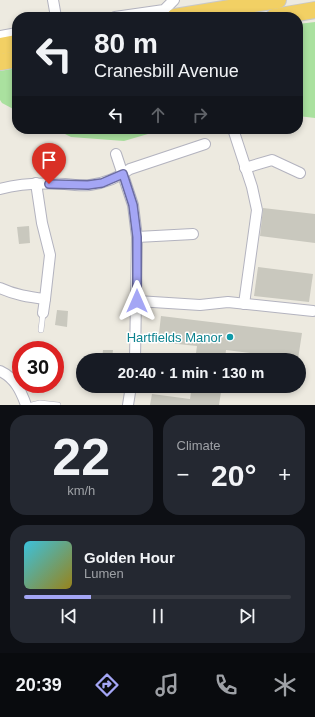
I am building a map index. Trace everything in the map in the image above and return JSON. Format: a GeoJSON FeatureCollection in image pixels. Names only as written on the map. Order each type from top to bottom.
{"type":"FeatureCollection","features":[{"type":"Feature","properties":{"kind":"highway"},"geometry":{"type":"LineString","coordinates":[[205,12],[278,0]]}},
{"type":"Feature","properties":{"kind":"highway"},"geometry":{"type":"LineString","coordinates":[[303,12],[315,10]]}},
{"type":"Feature","properties":{"kind":"highway"},"geometry":{"type":"LineString","coordinates":[[0,46],[12,44]]}},
{"type":"Feature","properties":{"kind":"highway"},"geometry":{"type":"LineString","coordinates":[[0,62],[12,60]]}},
{"type":"Feature","properties":{"kind":"street"},"geometry":{"type":"LineString","coordinates":[[53,0],[55,12]]}},
{"type":"Feature","properties":{"kind":"street"},"geometry":{"type":"LineString","coordinates":[[150,12],[164,10],[174,0]]}},
{"type":"Feature","properties":{"kind":"street"},"geometry":{"type":"LineString","coordinates":[[0,36],[12,34]]}},
{"type":"Feature","properties":{"kind":"street"},"geometry":{"type":"LineString","coordinates":[[235,134],[252,187],[257,210],[244,304]]}},
{"type":"Feature","properties":{"kind":"street"},"geometry":{"type":"LineString","coordinates":[[0,189],[9,186],[36,183],[88,185],[102,183],[123,174],[130,169],[205,144]]}},
{"type":"Feature","properties":{"kind":"street"},"geometry":{"type":"LineString","coordinates":[[116,154],[133,205],[137,237],[135,353]]}},
{"type":"Feature","properties":{"kind":"street"},"geometry":{"type":"LineString","coordinates":[[245,168],[272,160],[300,173]]}},
{"type":"Feature","properties":{"kind":"street"},"geometry":{"type":"LineString","coordinates":[[36,183],[42,223],[50,255],[43,313]]}},
{"type":"Feature","properties":{"kind":"street"},"geometry":{"type":"LineString","coordinates":[[137,237],[193,234]]}},
{"type":"Feature","properties":{"kind":"street"},"geometry":{"type":"LineString","coordinates":[[0,288],[29,298],[45,299]]}},
{"type":"Feature","properties":{"kind":"street"},"geometry":{"type":"LineString","coordinates":[[137,301],[200,304],[228,302],[313,311]]}},
{"type":"Feature","properties":{"kind":"street"},"geometry":{"type":"LineString","coordinates":[[0,371],[7,374],[21,390],[26,405]]}},
{"type":"Feature","properties":{"kind":"street"},"geometry":{"type":"LineString","coordinates":[[128,405],[131,393]]}},
{"type":"Feature","properties":{"kind":"lane"},"geometry":{"type":"LineString","coordinates":[[41,330],[43,313]]}},
{"type":"Feature","properties":{"kind":"lane"},"geometry":{"type":"LineString","coordinates":[[32,405],[40,403],[58,405]]}},
{"type":"Feature","properties":{"kind":"green space"},"geometry":{"type":"Polygon","coordinates":[[[315,22],[315,118],[303,117],[303,23],[315,22]]]}},
{"type":"Feature","properties":{"kind":"green space"},"geometry":{"type":"Polygon","coordinates":[[[12,69],[12,108],[2,103],[0,100],[0,71],[12,69]]]}},
{"type":"Feature","properties":{"kind":"green space"},"geometry":{"type":"Polygon","coordinates":[[[65,134],[148,134],[124,141],[71,137],[65,134]]]}},
{"type":"Feature","properties":{"kind":"building"},"geometry":{"type":"Polygon","coordinates":[[[263,208],[315,214],[315,243],[260,236],[263,208]]]}},
{"type":"Feature","properties":{"kind":"building"},"geometry":{"type":"Polygon","coordinates":[[[29,226],[30,243],[19,244],[17,227],[29,226]]]}},
{"type":"Feature","properties":{"kind":"building"},"geometry":{"type":"Polygon","coordinates":[[[258,267],[313,274],[309,302],[254,296],[258,267]]]}},
{"type":"Feature","properties":{"kind":"building"},"geometry":{"type":"Polygon","coordinates":[[[57,310],[68,311],[67,327],[55,325],[57,310]]]}},
{"type":"Feature","properties":{"kind":"building","name":"Hartfields Manor"},"geometry":{"type":"Polygon","coordinates":[[[161,316],[302,333],[299,353],[250,353],[226,350],[226,353],[196,353],[197,346],[158,342],[161,316]]]}},
{"type":"Feature","properties":{"kind":"building"},"geometry":{"type":"Polygon","coordinates":[[[103,350],[113,350],[113,353],[103,353],[103,350]]]}},
{"type":"Feature","properties":{"kind":"building"},"geometry":{"type":"Polygon","coordinates":[[[191,393],[221,393],[219,405],[150,405],[152,394],[190,399],[191,393]]]}},
{"type":"Feature","properties":{"kind":"place","name":"Hartfields Manor"},"geometry":{"type":"Point","coordinates":[230,337]}},
{"type":"Feature","properties":{"kind":"route"},"geometry":{"type":"LineString","coordinates":[[49,184],[88,185],[102,183],[123,174],[133,205],[137,237],[137,301]]}}]}
